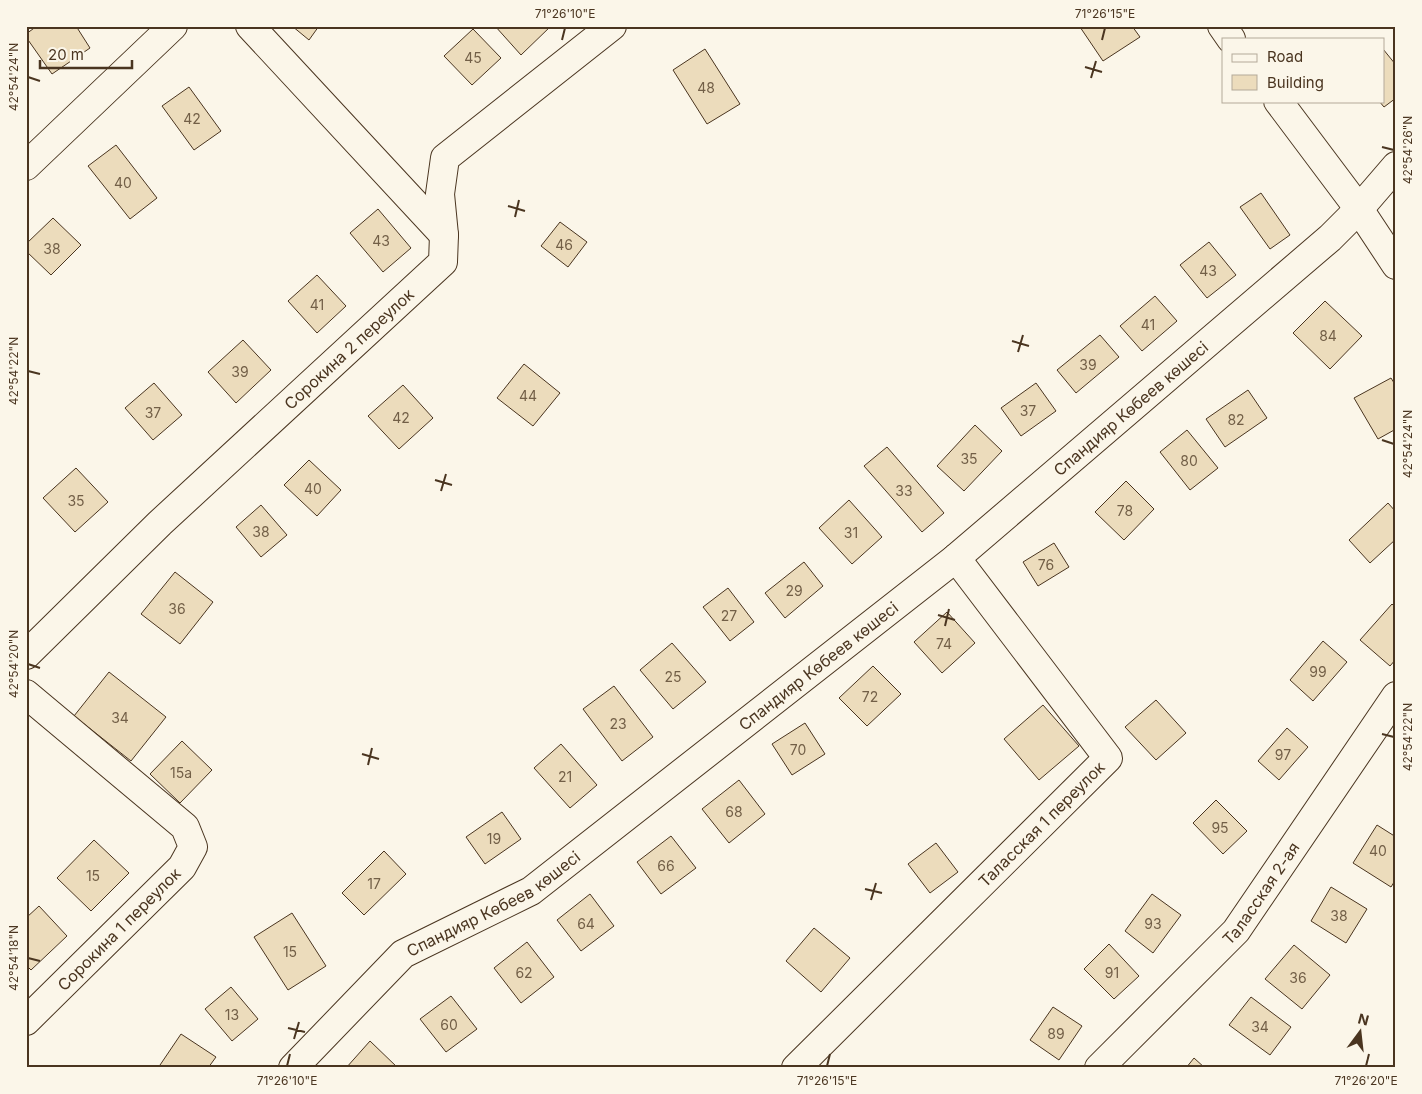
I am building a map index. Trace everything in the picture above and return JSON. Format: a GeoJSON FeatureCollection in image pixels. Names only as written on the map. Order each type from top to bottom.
{"type":"FeatureCollection","features":[{"type":"Feature","properties":{"kind":"street"},"geometry":{"type":"LineString","coordinates":[[26,166],[173,26]]}},
{"type":"Feature","properties":{"kind":"street"},"geometry":{"type":"LineString","coordinates":[[250,26],[444,235]]}},
{"type":"Feature","properties":{"kind":"street","name":"Сорокина 2 переулок"},"geometry":{"type":"LineString","coordinates":[[26,654],[160,523],[443,262],[444,235],[440,194],[445,158],[612,26]]}},
{"type":"Feature","properties":{"kind":"street"},"geometry":{"type":"LineString","coordinates":[[1222,26],[1230,38]]}},
{"type":"Feature","properties":{"kind":"street"},"geometry":{"type":"LineString","coordinates":[[1279,102],[1359,209],[1396,265]]}},
{"type":"Feature","properties":{"kind":"street","name":"Спандияр Көбеев көшесі"},"geometry":{"type":"LineString","coordinates":[[293,1068],[403,954],[531,891],[956,558],[1330,238],[1359,209],[1396,166]]}},
{"type":"Feature","properties":{"kind":"street","name":"Таласская 1 переулок"},"geometry":{"type":"LineString","coordinates":[[796,1068],[1108,758],[956,558]]}},
{"type":"Feature","properties":{"kind":"street","name":"Сорокина 1 переулок"},"geometry":{"type":"LineString","coordinates":[[26,694],[185,827],[193,848],[182,867],[26,1021]]}},
{"type":"Feature","properties":{"kind":"street","name":"Таласская 2-ая"},"geometry":{"type":"LineString","coordinates":[[1099,1068],[1236,931],[1396,696]]}},
{"type":"Feature","properties":{"kind":"building"},"geometry":{"type":"Polygon","coordinates":[[[37,26],[76,26],[90,48],[52,74],[26,37],[26,34],[37,26]]]}},
{"type":"Feature","properties":{"kind":"building"},"geometry":{"type":"Polygon","coordinates":[[[292,26],[319,26],[309,40],[292,26]]]}},
{"type":"Feature","properties":{"kind":"building"},"geometry":{"type":"Polygon","coordinates":[[[495,26],[551,26],[521,55],[495,26]]]}},
{"type":"Feature","properties":{"kind":"building"},"geometry":{"type":"Polygon","coordinates":[[[1132,26],[1140,37],[1103,61],[1080,27],[1132,26]]]}},
{"type":"Feature","properties":{"kind":"building"},"geometry":{"type":"Polygon","coordinates":[[[473,29],[501,58],[472,85],[444,56],[473,29]]]}},
{"type":"Feature","properties":{"kind":"building"},"geometry":{"type":"Polygon","coordinates":[[[705,49],[740,104],[707,124],[673,70],[705,49]]]}},
{"type":"Feature","properties":{"kind":"building"},"geometry":{"type":"Polygon","coordinates":[[[1384,50],[1396,65],[1396,98],[1384,107],[1380,102],[1384,102],[1384,50]]]}},
{"type":"Feature","properties":{"kind":"building"},"geometry":{"type":"Polygon","coordinates":[[[189,87],[221,131],[194,150],[162,106],[189,87]]]}},
{"type":"Feature","properties":{"kind":"building"},"geometry":{"type":"Polygon","coordinates":[[[116,145],[157,198],[130,219],[88,166],[116,145]]]}},
{"type":"Feature","properties":{"kind":"building"},"geometry":{"type":"Polygon","coordinates":[[[1261,193],[1290,235],[1270,249],[1240,207],[1261,193]]]}},
{"type":"Feature","properties":{"kind":"building"},"geometry":{"type":"Polygon","coordinates":[[[378,209],[411,248],[383,272],[350,233],[378,209]]]}},
{"type":"Feature","properties":{"kind":"building"},"geometry":{"type":"Polygon","coordinates":[[[53,218],[81,245],[51,275],[26,251],[26,244],[53,218]]]}},
{"type":"Feature","properties":{"kind":"building"},"geometry":{"type":"Polygon","coordinates":[[[560,222],[587,242],[568,267],[541,246],[560,222]]]}},
{"type":"Feature","properties":{"kind":"building"},"geometry":{"type":"Polygon","coordinates":[[[1209,242],[1236,275],[1207,298],[1180,265],[1209,242]]]}},
{"type":"Feature","properties":{"kind":"building"},"geometry":{"type":"Polygon","coordinates":[[[317,275],[346,306],[317,333],[288,301],[317,275]]]}},
{"type":"Feature","properties":{"kind":"building"},"geometry":{"type":"Polygon","coordinates":[[[1155,296],[1177,321],[1142,351],[1120,326],[1155,296]]]}},
{"type":"Feature","properties":{"kind":"building"},"geometry":{"type":"Polygon","coordinates":[[[1325,301],[1362,336],[1330,369],[1293,333],[1325,301]]]}},
{"type":"Feature","properties":{"kind":"building"},"geometry":{"type":"Polygon","coordinates":[[[1100,335],[1119,357],[1076,393],[1057,370],[1100,335]]]}},
{"type":"Feature","properties":{"kind":"building"},"geometry":{"type":"Polygon","coordinates":[[[243,340],[271,370],[236,403],[208,372],[243,340]]]}},
{"type":"Feature","properties":{"kind":"building"},"geometry":{"type":"Polygon","coordinates":[[[524,364],[560,393],[533,426],[497,398],[524,364]]]}},
{"type":"Feature","properties":{"kind":"building"},"geometry":{"type":"Polygon","coordinates":[[[1391,378],[1396,386],[1396,429],[1378,439],[1354,398],[1391,378]]]}},
{"type":"Feature","properties":{"kind":"building"},"geometry":{"type":"Polygon","coordinates":[[[154,383],[182,415],[153,440],[125,408],[154,383]]]}},
{"type":"Feature","properties":{"kind":"building"},"geometry":{"type":"Polygon","coordinates":[[[1036,383],[1056,411],[1021,436],[1001,408],[1036,383]]]}},
{"type":"Feature","properties":{"kind":"building"},"geometry":{"type":"Polygon","coordinates":[[[403,385],[433,418],[399,449],[368,416],[403,385]]]}},
{"type":"Feature","properties":{"kind":"building"},"geometry":{"type":"Polygon","coordinates":[[[1248,390],[1267,418],[1225,447],[1206,419],[1248,390]]]}},
{"type":"Feature","properties":{"kind":"building"},"geometry":{"type":"Polygon","coordinates":[[[975,425],[1002,451],[964,491],[937,466],[975,425]]]}},
{"type":"Feature","properties":{"kind":"building"},"geometry":{"type":"Polygon","coordinates":[[[1187,430],[1218,468],[1190,490],[1160,452],[1187,430]]]}},
{"type":"Feature","properties":{"kind":"building"},"geometry":{"type":"Polygon","coordinates":[[[887,447],[944,513],[922,532],[864,466],[887,447]]]}},
{"type":"Feature","properties":{"kind":"building"},"geometry":{"type":"Polygon","coordinates":[[[309,460],[341,490],[317,516],[284,485],[309,460]]]}},
{"type":"Feature","properties":{"kind":"building"},"geometry":{"type":"Polygon","coordinates":[[[76,468],[108,502],[75,532],[43,498],[76,468]]]}},
{"type":"Feature","properties":{"kind":"building"},"geometry":{"type":"Polygon","coordinates":[[[1126,481],[1154,509],[1124,540],[1095,512],[1126,481]]]}},
{"type":"Feature","properties":{"kind":"building"},"geometry":{"type":"Polygon","coordinates":[[[849,500],[882,537],[852,564],[819,528],[849,500]]]}},
{"type":"Feature","properties":{"kind":"building"},"geometry":{"type":"Polygon","coordinates":[[[1388,503],[1396,512],[1396,539],[1370,563],[1349,540],[1388,503]]]}},
{"type":"Feature","properties":{"kind":"building"},"geometry":{"type":"Polygon","coordinates":[[[261,505],[287,535],[261,557],[236,527],[261,505]]]}},
{"type":"Feature","properties":{"kind":"building"},"geometry":{"type":"Polygon","coordinates":[[[1054,543],[1069,567],[1038,586],[1023,562],[1054,543]]]}},
{"type":"Feature","properties":{"kind":"building"},"geometry":{"type":"Polygon","coordinates":[[[804,562],[823,586],[785,618],[765,593],[804,562]]]}},
{"type":"Feature","properties":{"kind":"building"},"geometry":{"type":"Polygon","coordinates":[[[175,572],[213,602],[180,644],[141,614],[175,572]]]}},
{"type":"Feature","properties":{"kind":"building"},"geometry":{"type":"Polygon","coordinates":[[[728,588],[754,622],[730,641],[703,607],[728,588]]]}},
{"type":"Feature","properties":{"kind":"building"},"geometry":{"type":"Polygon","coordinates":[[[1392,604],[1396,608],[1396,659],[1390,666],[1360,640],[1392,604]]]}},
{"type":"Feature","properties":{"kind":"building"},"geometry":{"type":"Polygon","coordinates":[[[947,612],[975,643],[942,673],[914,642],[947,612]]]}},
{"type":"Feature","properties":{"kind":"building"},"geometry":{"type":"Polygon","coordinates":[[[1323,641],[1347,662],[1313,701],[1290,680],[1323,641]]]}},
{"type":"Feature","properties":{"kind":"building"},"geometry":{"type":"Polygon","coordinates":[[[672,643],[706,682],[673,709],[640,670],[672,643]]]}},
{"type":"Feature","properties":{"kind":"building"},"geometry":{"type":"Polygon","coordinates":[[[873,666],[901,694],[867,726],[839,698],[873,666]]]}},
{"type":"Feature","properties":{"kind":"building"},"geometry":{"type":"Polygon","coordinates":[[[109,672],[166,717],[131,761],[74,716],[109,672]]]}},
{"type":"Feature","properties":{"kind":"building"},"geometry":{"type":"Polygon","coordinates":[[[614,686],[653,737],[622,761],[583,709],[614,686]]]}},
{"type":"Feature","properties":{"kind":"building"},"geometry":{"type":"Polygon","coordinates":[[[1156,700],[1186,733],[1156,760],[1125,727],[1156,700]]]}},
{"type":"Feature","properties":{"kind":"building"},"geometry":{"type":"Polygon","coordinates":[[[1043,705],[1079,746],[1039,780],[1004,739],[1043,705]]]}},
{"type":"Feature","properties":{"kind":"building"},"geometry":{"type":"Polygon","coordinates":[[[805,723],[825,754],[792,775],[772,744],[805,723]]]}},
{"type":"Feature","properties":{"kind":"building"},"geometry":{"type":"Polygon","coordinates":[[[1287,728],[1308,747],[1279,780],[1258,761],[1287,728]]]}},
{"type":"Feature","properties":{"kind":"building"},"geometry":{"type":"Polygon","coordinates":[[[182,741],[212,770],[180,803],[150,774],[182,741]]]}},
{"type":"Feature","properties":{"kind":"building"},"geometry":{"type":"Polygon","coordinates":[[[561,744],[597,785],[570,808],[534,768],[561,744]]]}},
{"type":"Feature","properties":{"kind":"building"},"geometry":{"type":"Polygon","coordinates":[[[739,780],[765,814],[729,843],[702,809],[739,780]]]}},
{"type":"Feature","properties":{"kind":"building"},"geometry":{"type":"Polygon","coordinates":[[[1216,800],[1247,831],[1223,854],[1193,823],[1216,800]]]}},
{"type":"Feature","properties":{"kind":"building"},"geometry":{"type":"Polygon","coordinates":[[[502,812],[521,839],[485,864],[466,837],[502,812]]]}},
{"type":"Feature","properties":{"kind":"building"},"geometry":{"type":"Polygon","coordinates":[[[1377,825],[1396,837],[1396,879],[1391,887],[1353,863],[1377,825]]]}},
{"type":"Feature","properties":{"kind":"building"},"geometry":{"type":"Polygon","coordinates":[[[671,836],[696,868],[661,894],[637,862],[671,836]]]}},
{"type":"Feature","properties":{"kind":"building"},"geometry":{"type":"Polygon","coordinates":[[[94,840],[129,873],[91,911],[57,878],[94,840]]]}},
{"type":"Feature","properties":{"kind":"building"},"geometry":{"type":"Polygon","coordinates":[[[936,843],[958,872],[930,893],[908,864],[936,843]]]}},
{"type":"Feature","properties":{"kind":"building"},"geometry":{"type":"Polygon","coordinates":[[[384,851],[406,874],[364,915],[342,893],[384,851]]]}},
{"type":"Feature","properties":{"kind":"building"},"geometry":{"type":"Polygon","coordinates":[[[1331,887],[1367,909],[1346,943],[1311,921],[1331,887]]]}},
{"type":"Feature","properties":{"kind":"building"},"geometry":{"type":"Polygon","coordinates":[[[590,894],[614,926],[581,951],[557,920],[590,894]]]}},
{"type":"Feature","properties":{"kind":"building"},"geometry":{"type":"Polygon","coordinates":[[[1152,894],[1181,915],[1153,953],[1125,931],[1152,894]]]}},
{"type":"Feature","properties":{"kind":"building"},"geometry":{"type":"Polygon","coordinates":[[[39,906],[67,936],[31,970],[26,965],[26,918],[39,906]]]}},
{"type":"Feature","properties":{"kind":"building"},"geometry":{"type":"Polygon","coordinates":[[[292,913],[326,966],[288,990],[254,937],[292,913]]]}},
{"type":"Feature","properties":{"kind":"building"},"geometry":{"type":"Polygon","coordinates":[[[814,928],[850,958],[821,992],[786,961],[814,928]]]}},
{"type":"Feature","properties":{"kind":"building"},"geometry":{"type":"Polygon","coordinates":[[[527,942],[554,977],[521,1003],[494,968],[527,942]]]}},
{"type":"Feature","properties":{"kind":"building"},"geometry":{"type":"Polygon","coordinates":[[[1109,944],[1139,976],[1114,999],[1084,969],[1109,944]]]}},
{"type":"Feature","properties":{"kind":"building"},"geometry":{"type":"Polygon","coordinates":[[[1294,945],[1330,975],[1302,1009],[1265,979],[1294,945]]]}},
{"type":"Feature","properties":{"kind":"building"},"geometry":{"type":"Polygon","coordinates":[[[231,987],[258,1019],[232,1041],[205,1009],[231,987]]]}},
{"type":"Feature","properties":{"kind":"building"},"geometry":{"type":"Polygon","coordinates":[[[451,996],[477,1029],[446,1052],[420,1019],[451,996]]]}},
{"type":"Feature","properties":{"kind":"building"},"geometry":{"type":"Polygon","coordinates":[[[1251,997],[1291,1027],[1270,1055],[1229,1025],[1251,997]]]}},
{"type":"Feature","properties":{"kind":"building"},"geometry":{"type":"Polygon","coordinates":[[[1053,1007],[1082,1026],[1059,1060],[1030,1040],[1053,1007]]]}},
{"type":"Feature","properties":{"kind":"building"},"geometry":{"type":"Polygon","coordinates":[[[181,1034],[216,1057],[208,1068],[158,1068],[181,1034]]]}},
{"type":"Feature","properties":{"kind":"building"},"geometry":{"type":"Polygon","coordinates":[[[370,1041],[398,1068],[346,1068],[370,1041]]]}},
{"type":"Feature","properties":{"kind":"building"},"geometry":{"type":"Polygon","coordinates":[[[1194,1058],[1205,1068],[1186,1068],[1194,1058]]]}}]}
